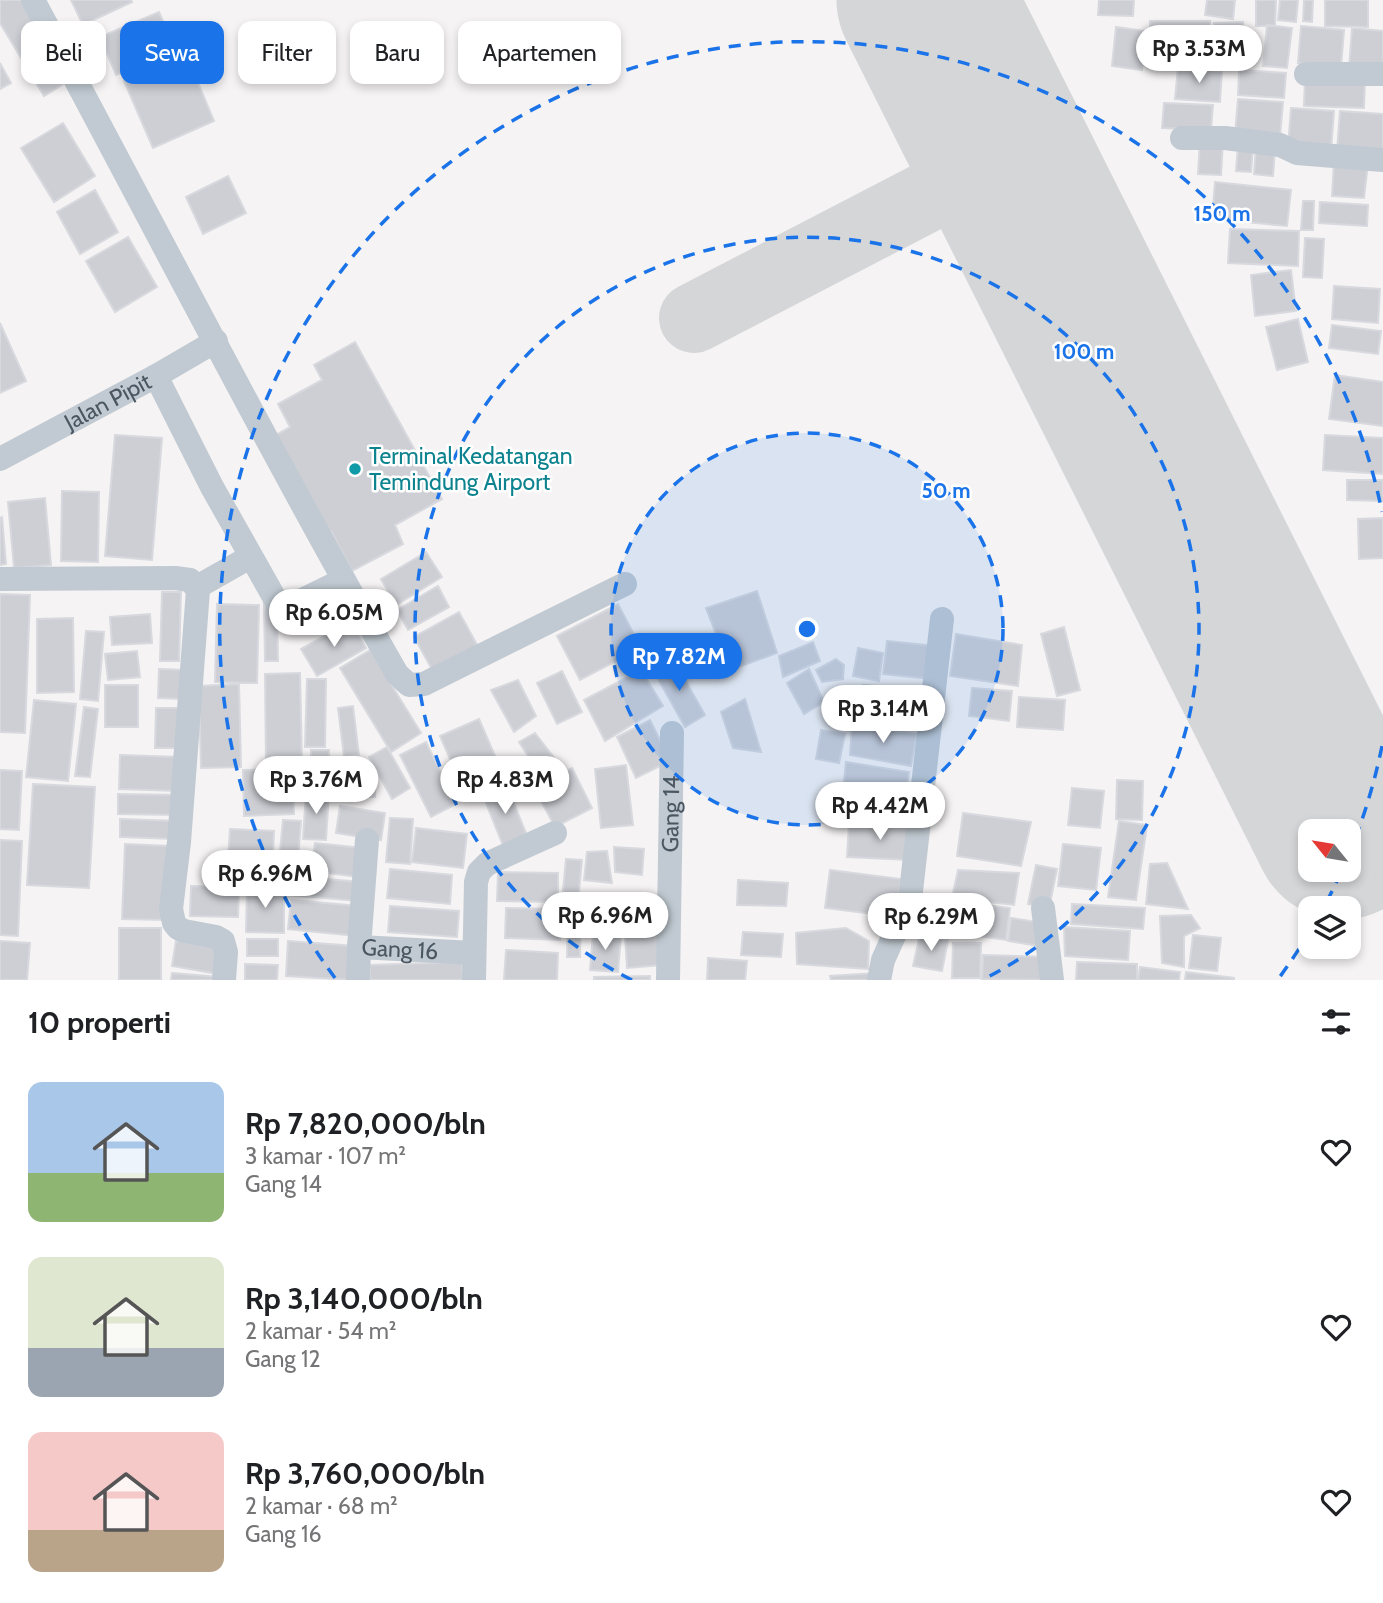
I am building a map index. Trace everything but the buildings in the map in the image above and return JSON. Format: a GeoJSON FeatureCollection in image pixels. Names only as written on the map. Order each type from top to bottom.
{"type":"FeatureCollection","features":[{"type":"Feature","properties":{"kind":"street"},"geometry":{"type":"LineString","coordinates":[[33,0],[257,422],[397,674],[409,685],[424,684],[625,584]]}},
{"type":"Feature","properties":{"kind":"street"},"geometry":{"type":"LineString","coordinates":[[1306,74],[1383,74]]}},
{"type":"Feature","properties":{"kind":"street"},"geometry":{"type":"LineString","coordinates":[[1182,138],[1238,139],[1280,145],[1297,153],[1383,160]]}},
{"type":"Feature","properties":{"kind":"street","name":"Jalan Pipit"},"geometry":{"type":"LineString","coordinates":[[0,459],[216,341]]}},
{"type":"Feature","properties":{"kind":"street"},"geometry":{"type":"LineString","coordinates":[[156,376],[178,425],[278,604],[286,608],[343,580]]}},
{"type":"Feature","properties":{"kind":"street"},"geometry":{"type":"LineString","coordinates":[[197,587],[250,557]]}},
{"type":"Feature","properties":{"kind":"street"},"geometry":{"type":"LineString","coordinates":[[0,579],[175,578],[190,580],[197,587],[199,598],[171,909],[172,918],[178,928],[216,937],[225,946],[224,980]]}},
{"type":"Feature","properties":{"kind":"street"},"geometry":{"type":"LineString","coordinates":[[880,980],[883,960],[910,900],[942,619]]}},
{"type":"Feature","properties":{"kind":"street","name":"Gang 14"},"geometry":{"type":"LineString","coordinates":[[668,980],[672,733]]}},
{"type":"Feature","properties":{"kind":"street","name":"Gang 16"},"geometry":{"type":"LineString","coordinates":[[474,980],[479,872],[487,864],[555,834]]}},
{"type":"Feature","properties":{"kind":"street"},"geometry":{"type":"LineString","coordinates":[[359,947],[367,840]]}},
{"type":"Feature","properties":{"kind":"street"},"geometry":{"type":"LineString","coordinates":[[1043,908],[1052,980]]}},
{"type":"Feature","properties":{"kind":"street","name":"Gang 16"},"geometry":{"type":"LineString","coordinates":[[358,980],[359,947],[474,953]]}},
{"type":"Feature","properties":{"kind":"taxiway"},"geometry":{"type":"LineString","coordinates":[[694,318],[952,184],[965,162],[970,138],[968,87]]}},
{"type":"Feature","properties":{"kind":"taxiway"},"geometry":{"type":"LineString","coordinates":[[952,184],[975,177],[1029,206]]}},
{"type":"Feature","properties":{"kind":"runway"},"geometry":{"type":"LineString","coordinates":[[925,0],[1336,819]]}},
{"type":"Feature","properties":{"kind":"place","name":"Terminal Kedatangan Temindung Airport"},"geometry":{"type":"Point","coordinates":[355,469]}}]}
